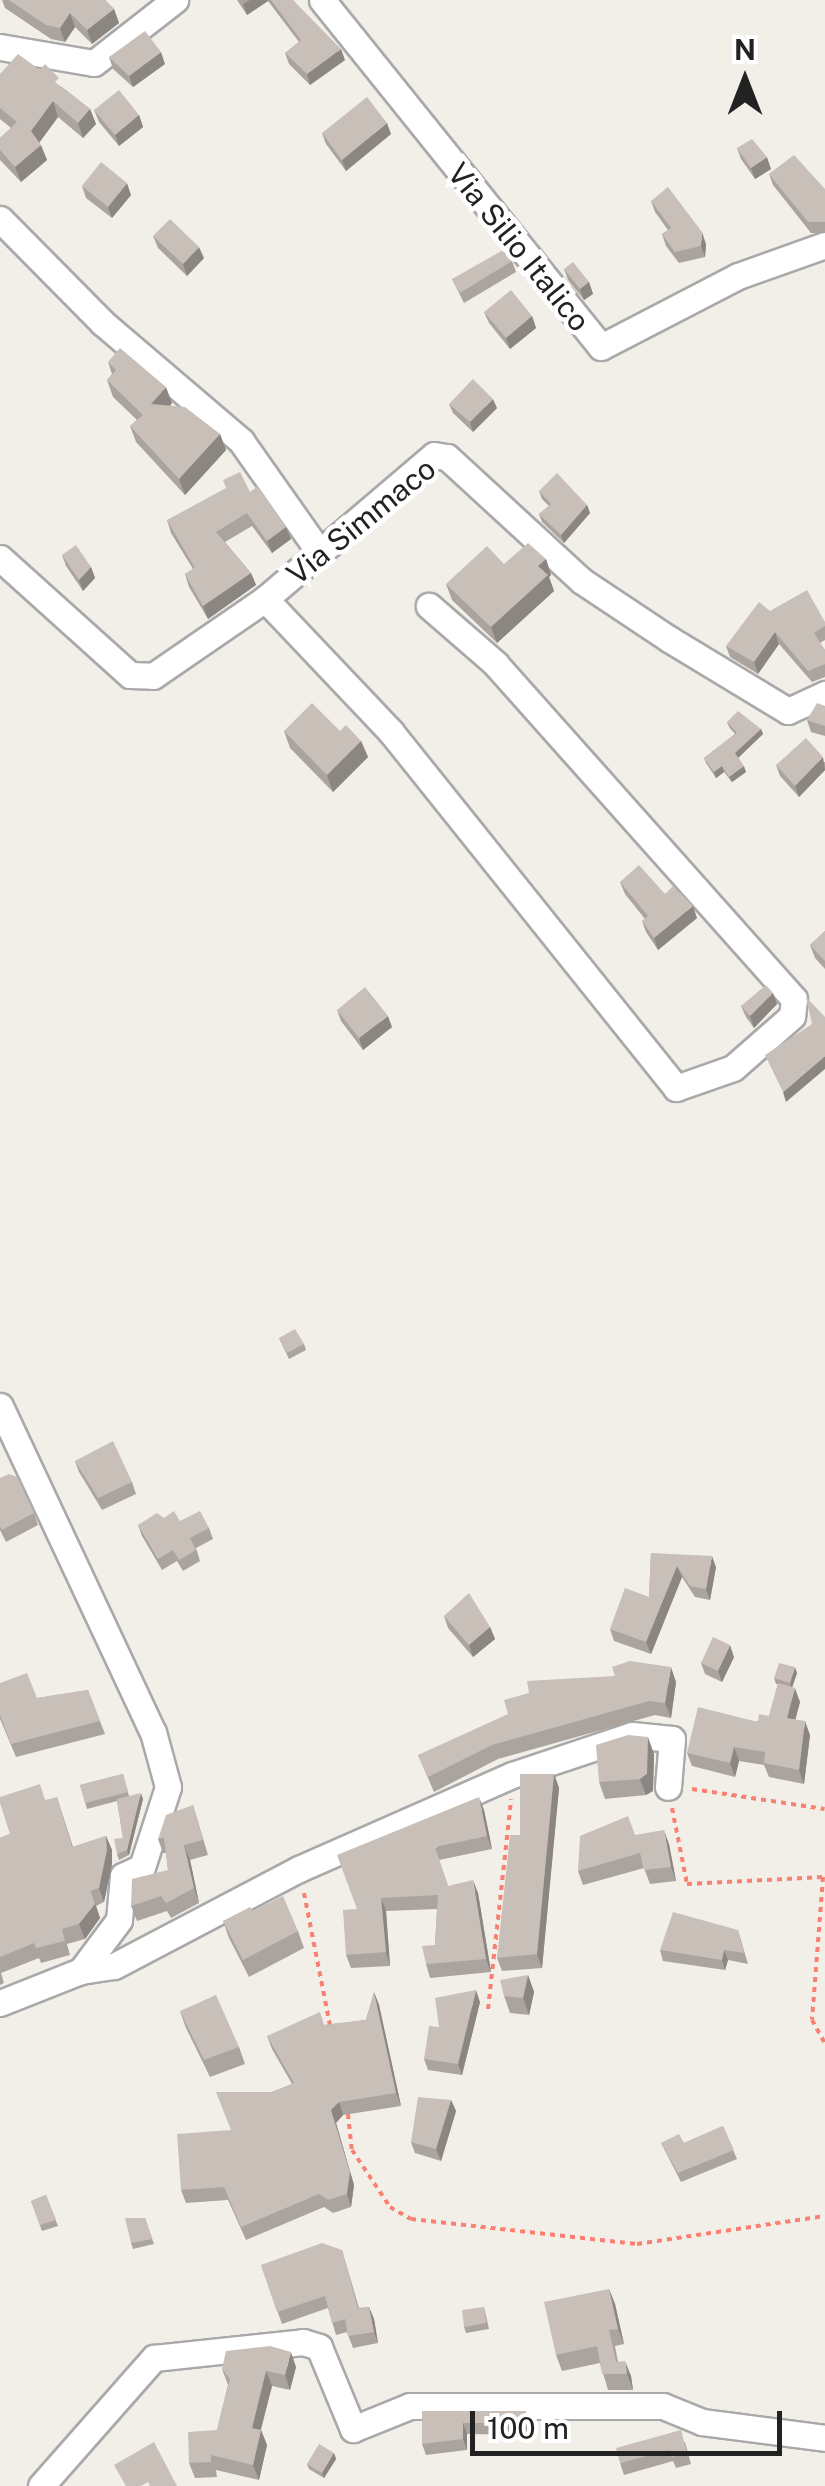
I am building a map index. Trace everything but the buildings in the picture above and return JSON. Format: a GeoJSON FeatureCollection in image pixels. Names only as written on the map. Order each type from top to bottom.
{"type":"FeatureCollection","features":[{"type":"Feature","properties":{"kind":"street"},"geometry":{"type":"LineString","coordinates":[[0,47],[94,63],[175,0]]}},
{"type":"Feature","properties":{"kind":"street","name":"Via Silio Italico"},"geometry":{"type":"LineString","coordinates":[[322,0],[601,347],[738,276],[825,245]]}},
{"type":"Feature","properties":{"kind":"street"},"geometry":{"type":"LineString","coordinates":[[0,220],[103,323],[241,441],[320,553]]}},
{"type":"Feature","properties":{"kind":"street","name":"Via Simmaco"},"geometry":{"type":"LineString","coordinates":[[0,558],[130,675],[152,676],[266,598],[434,455],[447,457],[582,580],[669,640],[788,711],[825,694]]}},
{"type":"Feature","properties":{"kind":"street"},"geometry":{"type":"LineString","coordinates":[[266,598],[391,732],[676,1088],[733,1068],[792,1016],[794,999],[496,664],[429,606]]}},
{"type":"Feature","properties":{"kind":"street"},"geometry":{"type":"LineString","coordinates":[[0,1406],[153,1732],[168,1787],[142,1867],[123,1876],[120,1920],[80,1971]]}},
{"type":"Feature","properties":{"kind":"street"},"geometry":{"type":"LineString","coordinates":[[0,2003],[80,1971],[114,1966],[298,1869],[512,1775],[645,1736],[672,1739],[668,1788]]}},
{"type":"Feature","properties":{"kind":"street"},"geometry":{"type":"LineString","coordinates":[[42,2486],[154,2358],[303,2342],[318,2347],[353,2428],[410,2406],[663,2406],[702,2422],[825,2438]]}},
{"type":"Feature","properties":{"kind":"path"},"geometry":{"type":"LineString","coordinates":[[488,2009],[512,1775]]}},
{"type":"Feature","properties":{"kind":"path"},"geometry":{"type":"LineString","coordinates":[[825,1809],[668,1788],[687,1884],[823,1877],[812,2020],[825,2044]]}},
{"type":"Feature","properties":{"kind":"path"},"geometry":{"type":"LineString","coordinates":[[298,1869],[334,2040]]}},
{"type":"Feature","properties":{"kind":"path"},"geometry":{"type":"LineString","coordinates":[[345,2097],[352,2150],[390,2207],[412,2219],[637,2244],[825,2216]]}}]}
